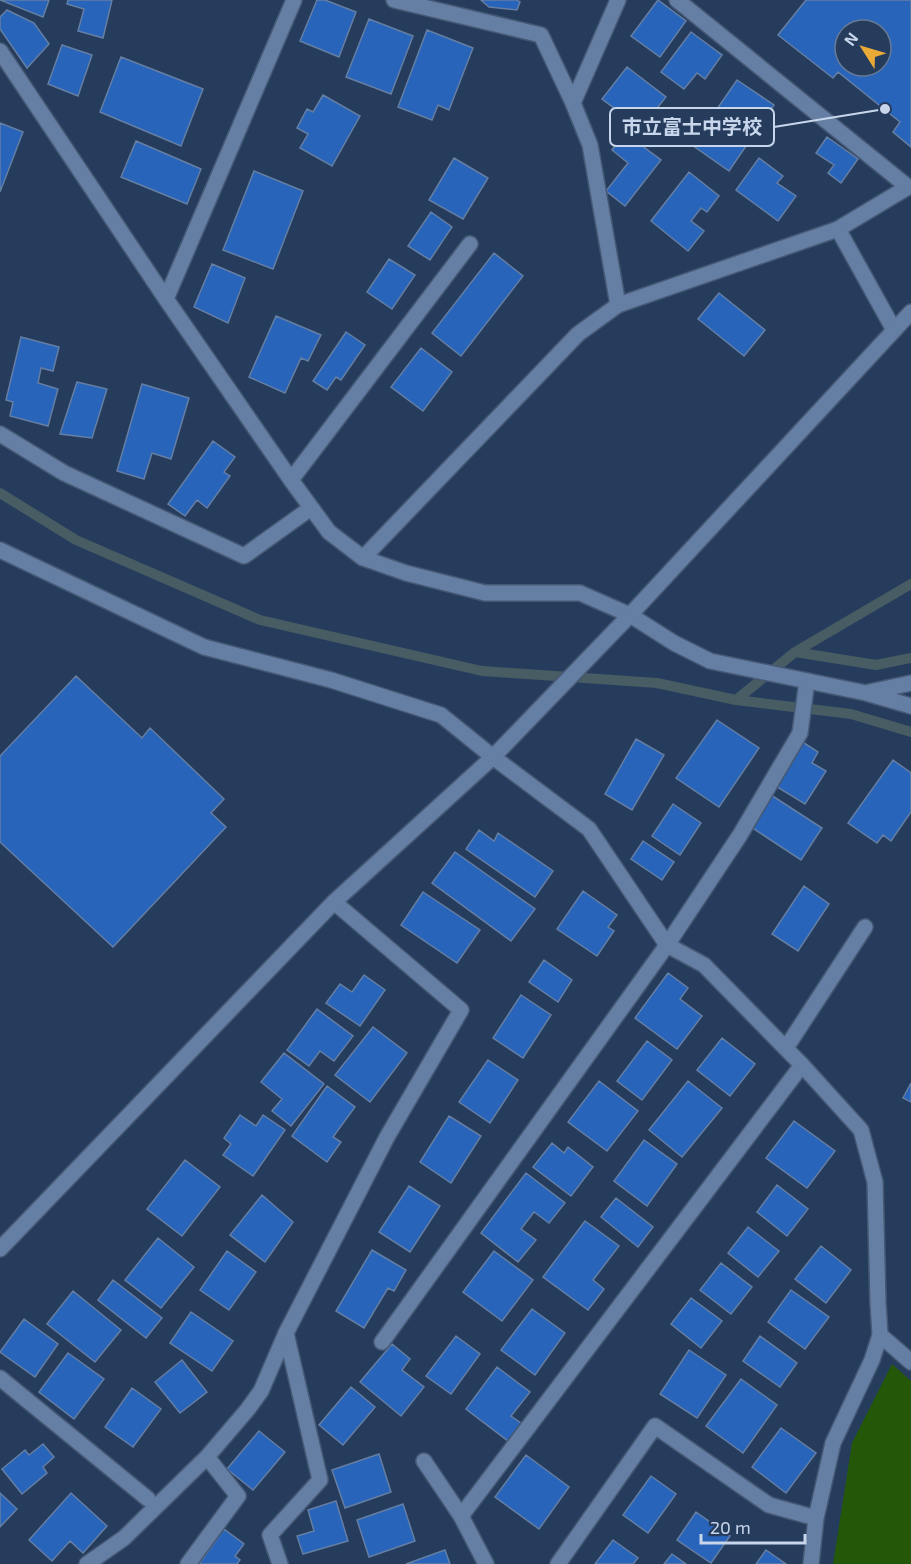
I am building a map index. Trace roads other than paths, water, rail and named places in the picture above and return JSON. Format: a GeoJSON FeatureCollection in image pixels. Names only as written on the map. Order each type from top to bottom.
{"type":"FeatureCollection","features":[{"type":"Feature","properties":{"kind":"street"},"geometry":{"type":"LineString","coordinates":[[166,299],[294,0]]}},
{"type":"Feature","properties":{"kind":"street"},"geometry":{"type":"LineString","coordinates":[[394,0],[541,35],[590,145],[618,305]]}},
{"type":"Feature","properties":{"kind":"street"},"geometry":{"type":"LineString","coordinates":[[573,103],[618,0]]}},
{"type":"Feature","properties":{"kind":"street"},"geometry":{"type":"LineString","coordinates":[[363,558],[578,334],[618,305],[837,228],[908,188],[677,0]]}},
{"type":"Feature","properties":{"kind":"street"},"geometry":{"type":"LineString","coordinates":[[0,51],[166,299],[311,508],[329,532],[363,558],[406,573],[485,593],[580,593],[630,615],[674,643],[710,662],[866,693],[911,706]]}},
{"type":"Feature","properties":{"kind":"street"},"geometry":{"type":"LineString","coordinates":[[837,228],[894,330]]}},
{"type":"Feature","properties":{"kind":"street"},"geometry":{"type":"LineString","coordinates":[[291,480],[470,244]]}},
{"type":"Feature","properties":{"kind":"street"},"geometry":{"type":"LineString","coordinates":[[0,1249],[334,902],[493,757],[630,615],[911,312]]}},
{"type":"Feature","properties":{"kind":"street"},"geometry":{"type":"LineString","coordinates":[[0,434],[64,473],[244,556],[311,508]]}},
{"type":"Feature","properties":{"kind":"street"},"geometry":{"type":"LineString","coordinates":[[0,550],[204,647],[331,680],[441,715],[589,829],[667,945],[704,965],[786,1048],[861,1130],[875,1182],[880,1335],[872,1360],[833,1443],[816,1518],[811,1564]]}},
{"type":"Feature","properties":{"kind":"street"},"geometry":{"type":"LineString","coordinates":[[382,1341],[667,945],[740,835],[800,733],[807,681]]}},
{"type":"Feature","properties":{"kind":"street"},"geometry":{"type":"LineString","coordinates":[[866,693],[911,683]]}},
{"type":"Feature","properties":{"kind":"street"},"geometry":{"type":"LineString","coordinates":[[87,1564],[124,1538],[207,1457],[248,1409],[261,1390],[286,1333],[387,1137],[461,1010],[334,902]]}},
{"type":"Feature","properties":{"kind":"street"},"geometry":{"type":"LineString","coordinates":[[786,1048],[865,927]]}},
{"type":"Feature","properties":{"kind":"street"},"geometry":{"type":"LineString","coordinates":[[461,1516],[802,1065]]}},
{"type":"Feature","properties":{"kind":"street"},"geometry":{"type":"LineString","coordinates":[[280,1564],[270,1535],[320,1480],[286,1333]]}},
{"type":"Feature","properties":{"kind":"street"},"geometry":{"type":"LineString","coordinates":[[880,1335],[909,1356]]}},
{"type":"Feature","properties":{"kind":"street"},"geometry":{"type":"LineString","coordinates":[[0,1378],[148,1499]]}},
{"type":"Feature","properties":{"kind":"street"},"geometry":{"type":"LineString","coordinates":[[558,1564],[655,1426],[769,1505],[816,1518]]}},
{"type":"Feature","properties":{"kind":"street"},"geometry":{"type":"LineString","coordinates":[[188,1564],[238,1496],[207,1457]]}},
{"type":"Feature","properties":{"kind":"street"},"geometry":{"type":"LineString","coordinates":[[424,1461],[461,1516],[486,1564]]}},
{"type":"Feature","properties":{"kind":"waterway"},"geometry":{"type":"LineString","coordinates":[[0,493],[76,540],[260,620],[482,671],[657,683],[736,700],[851,714],[911,732]]}},
{"type":"Feature","properties":{"kind":"waterway"},"geometry":{"type":"LineString","coordinates":[[736,700],[795,652],[911,584]]}},
{"type":"Feature","properties":{"kind":"waterway"},"geometry":{"type":"LineString","coordinates":[[795,652],[876,665],[911,658]]}},
{"type":"Feature","properties":{"kind":"place","name":"市立富士中学校"},"geometry":{"type":"Point","coordinates":[885,109]}}]}
